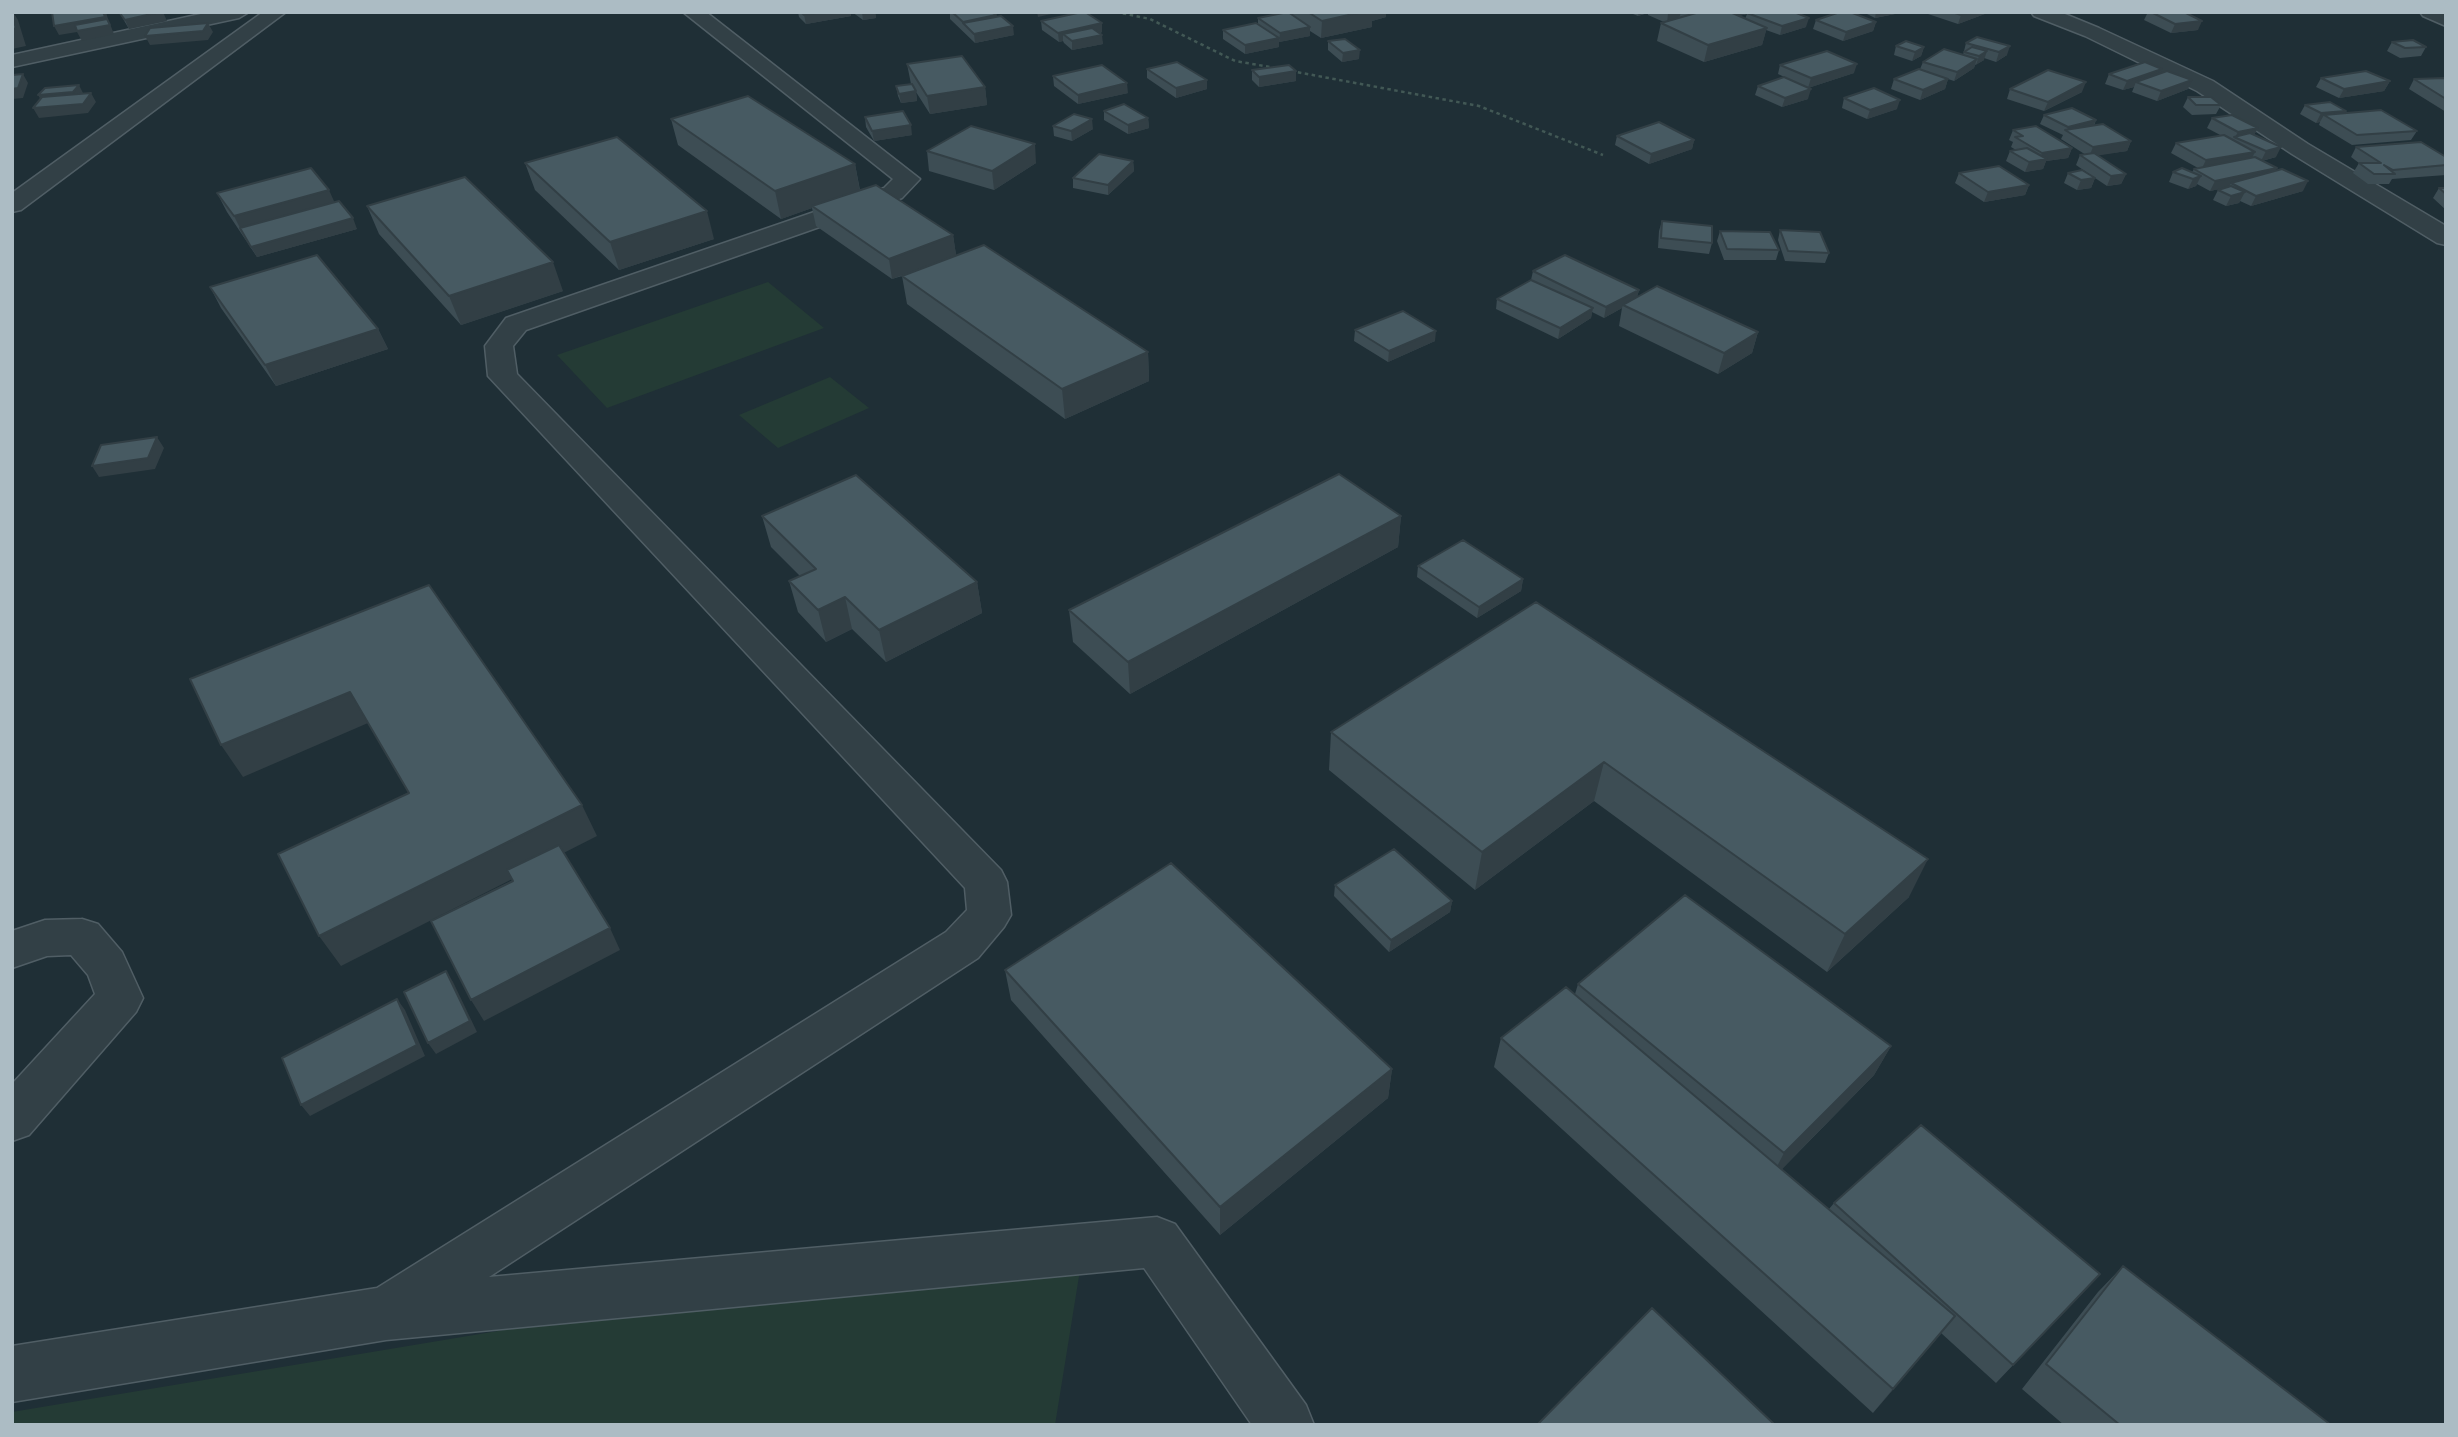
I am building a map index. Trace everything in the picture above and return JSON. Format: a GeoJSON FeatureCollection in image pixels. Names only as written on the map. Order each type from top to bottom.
{"type":"FeatureCollection","features":[{"type":"Feature","properties":{"kind":"street"},"geometry":{"type":"LineString","coordinates":[[12,61],[239,12]]}},
{"type":"Feature","properties":{"kind":"street"},"geometry":{"type":"LineString","coordinates":[[12,205],[276,12]]}},
{"type":"Feature","properties":{"kind":"street"},"geometry":{"type":"LineString","coordinates":[[386,1313],[962,945],[989,915],[986,882],[503,376],[499,346],[516,324],[893,193],[908,179],[693,12]]}},
{"type":"Feature","properties":{"kind":"street"},"geometry":{"type":"LineString","coordinates":[[2041,12],[2092,32],[2205,86],[2300,149],[2446,237]]}},
{"type":"Feature","properties":{"kind":"street"},"geometry":{"type":"LineString","coordinates":[[2430,12],[2446,20]]}},
{"type":"Feature","properties":{"kind":"street"},"geometry":{"type":"LineString","coordinates":[[12,950],[45,938],[82,937],[106,965],[120,998],[12,1119]]}},
{"type":"Feature","properties":{"kind":"street"},"geometry":{"type":"LineString","coordinates":[[12,1374],[386,1313],[1157,1242],[1286,1425]]}},
{"type":"Feature","properties":{"kind":"path"},"geometry":{"type":"LineString","coordinates":[[1116,12],[1150,19],[1236,61],[1479,106],[1603,155]]}},
{"type":"Feature","properties":{"kind":"green space"},"geometry":{"type":"Polygon","coordinates":[[[768,282],[824,328],[607,408],[557,355],[768,282]]]}},
{"type":"Feature","properties":{"kind":"green space"},"geometry":{"type":"Polygon","coordinates":[[[830,377],[869,408],[778,448],[739,415],[830,377]]]}},
{"type":"Feature","properties":{"kind":"green space"},"geometry":{"type":"Polygon","coordinates":[[[1086,1233],[1055,1425],[12,1425],[12,1412],[1086,1233]]]}},
{"type":"Feature","properties":{"kind":"building"},"geometry":{"type":"Polygon","coordinates":[[[52,12],[103,12],[105,17],[54,26],[52,12]]]}},
{"type":"Feature","properties":{"kind":"building"},"geometry":{"type":"Polygon","coordinates":[[[119,12],[160,12],[125,20],[119,12]]]}},
{"type":"Feature","properties":{"kind":"building"},"geometry":{"type":"Polygon","coordinates":[[[952,12],[992,12],[996,15],[963,22],[952,12]]]}},
{"type":"Feature","properties":{"kind":"building"},"geometry":{"type":"Polygon","coordinates":[[[1082,12],[1102,23],[1058,33],[1041,21],[1082,12]]]}},
{"type":"Feature","properties":{"kind":"building"},"geometry":{"type":"Polygon","coordinates":[[[1288,12],[1310,27],[1280,33],[1258,18],[1288,12]]]}},
{"type":"Feature","properties":{"kind":"building"},"geometry":{"type":"Polygon","coordinates":[[[1308,12],[1362,12],[1322,21],[1308,12]]]}},
{"type":"Feature","properties":{"kind":"building"},"geometry":{"type":"Polygon","coordinates":[[[1693,12],[1730,12],[1767,28],[1708,45],[1661,23],[1696,13],[1693,12]]]}},
{"type":"Feature","properties":{"kind":"building"},"geometry":{"type":"Polygon","coordinates":[[[1794,12],[1809,18],[1782,26],[1747,13],[1794,12]]]}},
{"type":"Feature","properties":{"kind":"building"},"geometry":{"type":"Polygon","coordinates":[[[1840,12],[1850,12],[1876,22],[1846,32],[1816,20],[1840,12]]]}},
{"type":"Feature","properties":{"kind":"building"},"geometry":{"type":"Polygon","coordinates":[[[2151,12],[2184,12],[2202,21],[2175,24],[2151,12]]]}},
{"type":"Feature","properties":{"kind":"building"},"geometry":{"type":"Polygon","coordinates":[[[1001,16],[1013,26],[974,34],[963,23],[1001,16]]]}},
{"type":"Feature","properties":{"kind":"building"},"geometry":{"type":"Polygon","coordinates":[[[107,19],[110,25],[77,31],[75,25],[107,19]]]}},
{"type":"Feature","properties":{"kind":"building"},"geometry":{"type":"Polygon","coordinates":[[[208,23],[203,31],[145,36],[150,28],[208,23]]]}},
{"type":"Feature","properties":{"kind":"building"},"geometry":{"type":"Polygon","coordinates":[[[1256,23],[1279,38],[1245,45],[1223,30],[1256,23]]]}},
{"type":"Feature","properties":{"kind":"building"},"geometry":{"type":"Polygon","coordinates":[[[1092,28],[1102,35],[1072,41],[1063,34],[1092,28]]]}},
{"type":"Feature","properties":{"kind":"building"},"geometry":{"type":"Polygon","coordinates":[[[1977,37],[2010,46],[1999,52],[1966,43],[1977,37]]]}},
{"type":"Feature","properties":{"kind":"building"},"geometry":{"type":"Polygon","coordinates":[[[1345,39],[1360,50],[1343,53],[1328,41],[1345,39]]]}},
{"type":"Feature","properties":{"kind":"building"},"geometry":{"type":"Polygon","coordinates":[[[2413,40],[2426,47],[2405,48],[2392,42],[2413,40]]]}},
{"type":"Feature","properties":{"kind":"building"},"geometry":{"type":"Polygon","coordinates":[[[1906,41],[1924,47],[1915,52],[1896,46],[1906,41]]]}},
{"type":"Feature","properties":{"kind":"building"},"geometry":{"type":"Polygon","coordinates":[[[1972,47],[1987,51],[1979,56],[1964,52],[1972,47]]]}},
{"type":"Feature","properties":{"kind":"building"},"geometry":{"type":"Polygon","coordinates":[[[1944,49],[1977,59],[1957,72],[1923,62],[1944,49]]]}},
{"type":"Feature","properties":{"kind":"building"},"geometry":{"type":"Polygon","coordinates":[[[1827,51],[1857,64],[1811,78],[1780,65],[1827,51]]]}},
{"type":"Feature","properties":{"kind":"building"},"geometry":{"type":"Polygon","coordinates":[[[962,56],[985,87],[927,96],[907,64],[962,56]]]}},
{"type":"Feature","properties":{"kind":"building"},"geometry":{"type":"Polygon","coordinates":[[[1177,62],[1207,80],[1176,88],[1147,69],[1177,62]]]}},
{"type":"Feature","properties":{"kind":"building"},"geometry":{"type":"Polygon","coordinates":[[[2145,62],[2162,69],[2127,81],[2109,74],[2145,62]]]}},
{"type":"Feature","properties":{"kind":"building"},"geometry":{"type":"Polygon","coordinates":[[[1102,65],[1127,83],[1078,95],[1053,76],[1102,65]]]}},
{"type":"Feature","properties":{"kind":"building"},"geometry":{"type":"Polygon","coordinates":[[[1289,65],[1296,71],[1259,77],[1252,70],[1289,65]]]}},
{"type":"Feature","properties":{"kind":"building"},"geometry":{"type":"Polygon","coordinates":[[[1919,69],[1948,79],[1923,90],[1894,79],[1919,69]]]}},
{"type":"Feature","properties":{"kind":"building"},"geometry":{"type":"Polygon","coordinates":[[[2048,70],[2086,82],[2048,102],[2010,89],[2048,70]]]}},
{"type":"Feature","properties":{"kind":"building"},"geometry":{"type":"Polygon","coordinates":[[[2167,71],[2192,80],[2161,91],[2136,82],[2167,71]]]}},
{"type":"Feature","properties":{"kind":"building"},"geometry":{"type":"Polygon","coordinates":[[[2366,71],[2390,81],[2344,89],[2321,78],[2366,71]]]}},
{"type":"Feature","properties":{"kind":"building"},"geometry":{"type":"Polygon","coordinates":[[[23,74],[18,88],[12,89],[12,75],[23,74]]]}},
{"type":"Feature","properties":{"kind":"building"},"geometry":{"type":"Polygon","coordinates":[[[1784,77],[1811,89],[1785,98],[1758,86],[1784,77]]]}},
{"type":"Feature","properties":{"kind":"building"},"geometry":{"type":"Polygon","coordinates":[[[2446,78],[2446,99],[2414,79],[2446,78]]]}},
{"type":"Feature","properties":{"kind":"building"},"geometry":{"type":"Polygon","coordinates":[[[912,84],[916,91],[899,94],[896,86],[912,84]]]}},
{"type":"Feature","properties":{"kind":"building"},"geometry":{"type":"Polygon","coordinates":[[[79,85],[73,92],[38,95],[45,88],[79,85]]]}},
{"type":"Feature","properties":{"kind":"building"},"geometry":{"type":"Polygon","coordinates":[[[1874,88],[1900,100],[1870,110],[1844,98],[1874,88]]]}},
{"type":"Feature","properties":{"kind":"building"},"geometry":{"type":"Polygon","coordinates":[[[91,93],[83,104],[33,108],[42,97],[91,93]]]}},
{"type":"Feature","properties":{"kind":"building"},"geometry":{"type":"Polygon","coordinates":[[[748,96],[855,164],[775,191],[671,119],[748,96]]]}},
{"type":"Feature","properties":{"kind":"building"},"geometry":{"type":"Polygon","coordinates":[[[2188,97],[2211,97],[2221,105],[2196,105],[2188,97]]]}},
{"type":"Feature","properties":{"kind":"building"},"geometry":{"type":"Polygon","coordinates":[[[2330,102],[2346,111],[2321,113],[2305,105],[2330,102]]]}},
{"type":"Feature","properties":{"kind":"building"},"geometry":{"type":"Polygon","coordinates":[[[1124,104],[1148,118],[1128,125],[1104,111],[1124,104]]]}},
{"type":"Feature","properties":{"kind":"building"},"geometry":{"type":"Polygon","coordinates":[[[2072,108],[2096,120],[2068,127],[2044,115],[2072,108]]]}},
{"type":"Feature","properties":{"kind":"building"},"geometry":{"type":"Polygon","coordinates":[[[2381,110],[2417,131],[2357,135],[2324,115],[2381,110]]]}},
{"type":"Feature","properties":{"kind":"building"},"geometry":{"type":"Polygon","coordinates":[[[903,111],[911,125],[872,131],[865,117],[903,111]]]}},
{"type":"Feature","properties":{"kind":"building"},"geometry":{"type":"Polygon","coordinates":[[[1074,114],[1092,119],[1071,131],[1053,126],[1074,114]]]}},
{"type":"Feature","properties":{"kind":"building"},"geometry":{"type":"Polygon","coordinates":[[[2232,115],[2258,128],[2238,132],[2212,118],[2232,115]]]}},
{"type":"Feature","properties":{"kind":"building"},"geometry":{"type":"Polygon","coordinates":[[[1659,122],[1694,140],[1651,154],[1617,136],[1659,122]]]}},
{"type":"Feature","properties":{"kind":"building"},"geometry":{"type":"Polygon","coordinates":[[[2103,124],[2131,141],[2093,147],[2065,130],[2103,124]]]}},
{"type":"Feature","properties":{"kind":"building"},"geometry":{"type":"Polygon","coordinates":[[[971,126],[1035,144],[992,171],[927,151],[971,126]]]}},
{"type":"Feature","properties":{"kind":"building"},"geometry":{"type":"Polygon","coordinates":[[[2036,126],[2072,148],[2042,153],[2015,137],[2023,136],[2013,130],[2036,126]]]}},
{"type":"Feature","properties":{"kind":"building"},"geometry":{"type":"Polygon","coordinates":[[[2250,133],[2281,147],[2266,151],[2234,137],[2250,133]]]}},
{"type":"Feature","properties":{"kind":"building"},"geometry":{"type":"Polygon","coordinates":[[[2224,135],[2255,152],[2206,160],[2176,143],[2224,135]]]}},
{"type":"Feature","properties":{"kind":"building"},"geometry":{"type":"Polygon","coordinates":[[[617,137],[707,211],[610,242],[525,163],[617,137]]]}},
{"type":"Feature","properties":{"kind":"building"},"geometry":{"type":"Polygon","coordinates":[[[2421,142],[2446,157],[2446,165],[2393,170],[2384,165],[2395,174],[2374,174],[2359,163],[2381,163],[2356,147],[2421,142]]]}},
{"type":"Feature","properties":{"kind":"building"},"geometry":{"type":"Polygon","coordinates":[[[2027,148],[2047,159],[2029,162],[2010,151],[2027,148]]]}},
{"type":"Feature","properties":{"kind":"building"},"geometry":{"type":"Polygon","coordinates":[[[2094,153],[2126,174],[2111,176],[2080,155],[2094,153]]]}},
{"type":"Feature","properties":{"kind":"building"},"geometry":{"type":"Polygon","coordinates":[[[1099,154],[1133,161],[1108,185],[1073,178],[1099,154]]]}},
{"type":"Feature","properties":{"kind":"building"},"geometry":{"type":"Polygon","coordinates":[[[2255,157],[2277,168],[2215,181],[2194,169],[2255,157]]]}},
{"type":"Feature","properties":{"kind":"building"},"geometry":{"type":"Polygon","coordinates":[[[1999,166],[2029,185],[1988,192],[1959,173],[1999,166]]]}},
{"type":"Feature","properties":{"kind":"building"},"geometry":{"type":"Polygon","coordinates":[[[311,168],[329,190],[234,216],[217,193],[311,168]]]}},
{"type":"Feature","properties":{"kind":"building"},"geometry":{"type":"Polygon","coordinates":[[[2182,168],[2201,176],[2193,179],[2173,172],[2182,168]]]}},
{"type":"Feature","properties":{"kind":"building"},"geometry":{"type":"Polygon","coordinates":[[[2282,169],[2308,181],[2256,196],[2231,183],[2282,169]]]}},
{"type":"Feature","properties":{"kind":"building"},"geometry":{"type":"Polygon","coordinates":[[[2082,170],[2095,178],[2081,180],[2068,173],[2082,170]]]}},
{"type":"Feature","properties":{"kind":"building"},"geometry":{"type":"Polygon","coordinates":[[[465,177],[553,262],[449,296],[367,206],[465,177]]]}},
{"type":"Feature","properties":{"kind":"building"},"geometry":{"type":"Polygon","coordinates":[[[876,185],[953,235],[889,259],[812,206],[876,185]]]}},
{"type":"Feature","properties":{"kind":"building"},"geometry":{"type":"Polygon","coordinates":[[[2231,186],[2245,192],[2231,196],[2218,190],[2231,186]]]}},
{"type":"Feature","properties":{"kind":"building"},"geometry":{"type":"Polygon","coordinates":[[[339,201],[353,218],[251,247],[240,228],[339,201]]]}},
{"type":"Feature","properties":{"kind":"building"},"geometry":{"type":"Polygon","coordinates":[[[1662,221],[1712,226],[1712,243],[1661,238],[1662,221]]]}},
{"type":"Feature","properties":{"kind":"building"},"geometry":{"type":"Polygon","coordinates":[[[1780,230],[1820,232],[1829,253],[1788,251],[1780,230]]]}},
{"type":"Feature","properties":{"kind":"building"},"geometry":{"type":"Polygon","coordinates":[[[1720,231],[1770,232],[1779,250],[1727,249],[1720,231]]]}},
{"type":"Feature","properties":{"kind":"building"},"geometry":{"type":"Polygon","coordinates":[[[984,245],[1148,352],[1062,389],[902,276],[984,245]]]}},
{"type":"Feature","properties":{"kind":"building"},"geometry":{"type":"Polygon","coordinates":[[[317,255],[378,329],[265,365],[210,287],[317,255]]]}},
{"type":"Feature","properties":{"kind":"building"},"geometry":{"type":"Polygon","coordinates":[[[1565,255],[1639,290],[1606,307],[1533,271],[1565,255]]]}},
{"type":"Feature","properties":{"kind":"building"},"geometry":{"type":"Polygon","coordinates":[[[1531,280],[1593,308],[1560,328],[1497,299],[1531,280]]]}},
{"type":"Feature","properties":{"kind":"building"},"geometry":{"type":"Polygon","coordinates":[[[1657,286],[1758,332],[1724,353],[1623,305],[1657,286]]]}},
{"type":"Feature","properties":{"kind":"building"},"geometry":{"type":"Polygon","coordinates":[[[1403,311],[1436,331],[1389,351],[1355,330],[1403,311]]]}},
{"type":"Feature","properties":{"kind":"building"},"geometry":{"type":"Polygon","coordinates":[[[157,437],[148,458],[92,466],[101,445],[157,437]]]}},
{"type":"Feature","properties":{"kind":"building"},"geometry":{"type":"Polygon","coordinates":[[[1339,474],[1401,516],[1128,662],[1069,610],[1339,474]]]}},
{"type":"Feature","properties":{"kind":"building"},"geometry":{"type":"Polygon","coordinates":[[[856,475],[977,582],[879,630],[845,597],[818,610],[789,581],[816,569],[762,516],[856,475]]]}},
{"type":"Feature","properties":{"kind":"building"},"geometry":{"type":"Polygon","coordinates":[[[1463,540],[1523,579],[1479,607],[1418,566],[1463,540]]]}},
{"type":"Feature","properties":{"kind":"building"},"geometry":{"type":"Polygon","coordinates":[[[429,585],[582,805],[319,936],[278,854],[409,793],[350,692],[221,745],[190,679],[429,585]]]}},
{"type":"Feature","properties":{"kind":"building"},"geometry":{"type":"Polygon","coordinates":[[[1536,602],[1928,859],[1845,934],[1604,762],[1482,852],[1331,732],[1536,602]]]}},
{"type":"Feature","properties":{"kind":"building"},"geometry":{"type":"Polygon","coordinates":[[[559,845],[610,928],[471,1000],[431,921],[513,881],[507,870],[559,845]]]}},
{"type":"Feature","properties":{"kind":"building"},"geometry":{"type":"Polygon","coordinates":[[[1394,849],[1452,901],[1391,940],[1335,885],[1394,849]]]}},
{"type":"Feature","properties":{"kind":"building"},"geometry":{"type":"Polygon","coordinates":[[[1171,863],[1392,1069],[1220,1207],[1005,970],[1171,863]]]}},
{"type":"Feature","properties":{"kind":"building"},"geometry":{"type":"Polygon","coordinates":[[[1685,895],[1891,1046],[1784,1153],[1578,984],[1685,895]]]}},
{"type":"Feature","properties":{"kind":"building"},"geometry":{"type":"Polygon","coordinates":[[[446,971],[470,1021],[428,1043],[404,992],[446,971]]]}},
{"type":"Feature","properties":{"kind":"building"},"geometry":{"type":"Polygon","coordinates":[[[1566,987],[1955,1316],[1893,1389],[1501,1038],[1566,987]]]}},
{"type":"Feature","properties":{"kind":"building"},"geometry":{"type":"Polygon","coordinates":[[[397,999],[417,1045],[301,1105],[282,1058],[397,999]]]}},
{"type":"Feature","properties":{"kind":"building"},"geometry":{"type":"Polygon","coordinates":[[[1921,1125],[2100,1274],[2013,1365],[1834,1203],[1921,1125]]]}},
{"type":"Feature","properties":{"kind":"building"},"geometry":{"type":"Polygon","coordinates":[[[2123,1266],[2331,1425],[2120,1425],[2046,1364],[2123,1266]]]}},
{"type":"Feature","properties":{"kind":"building"},"geometry":{"type":"Polygon","coordinates":[[[1652,1308],[1775,1425],[1537,1425],[1652,1308]]]}}]}
